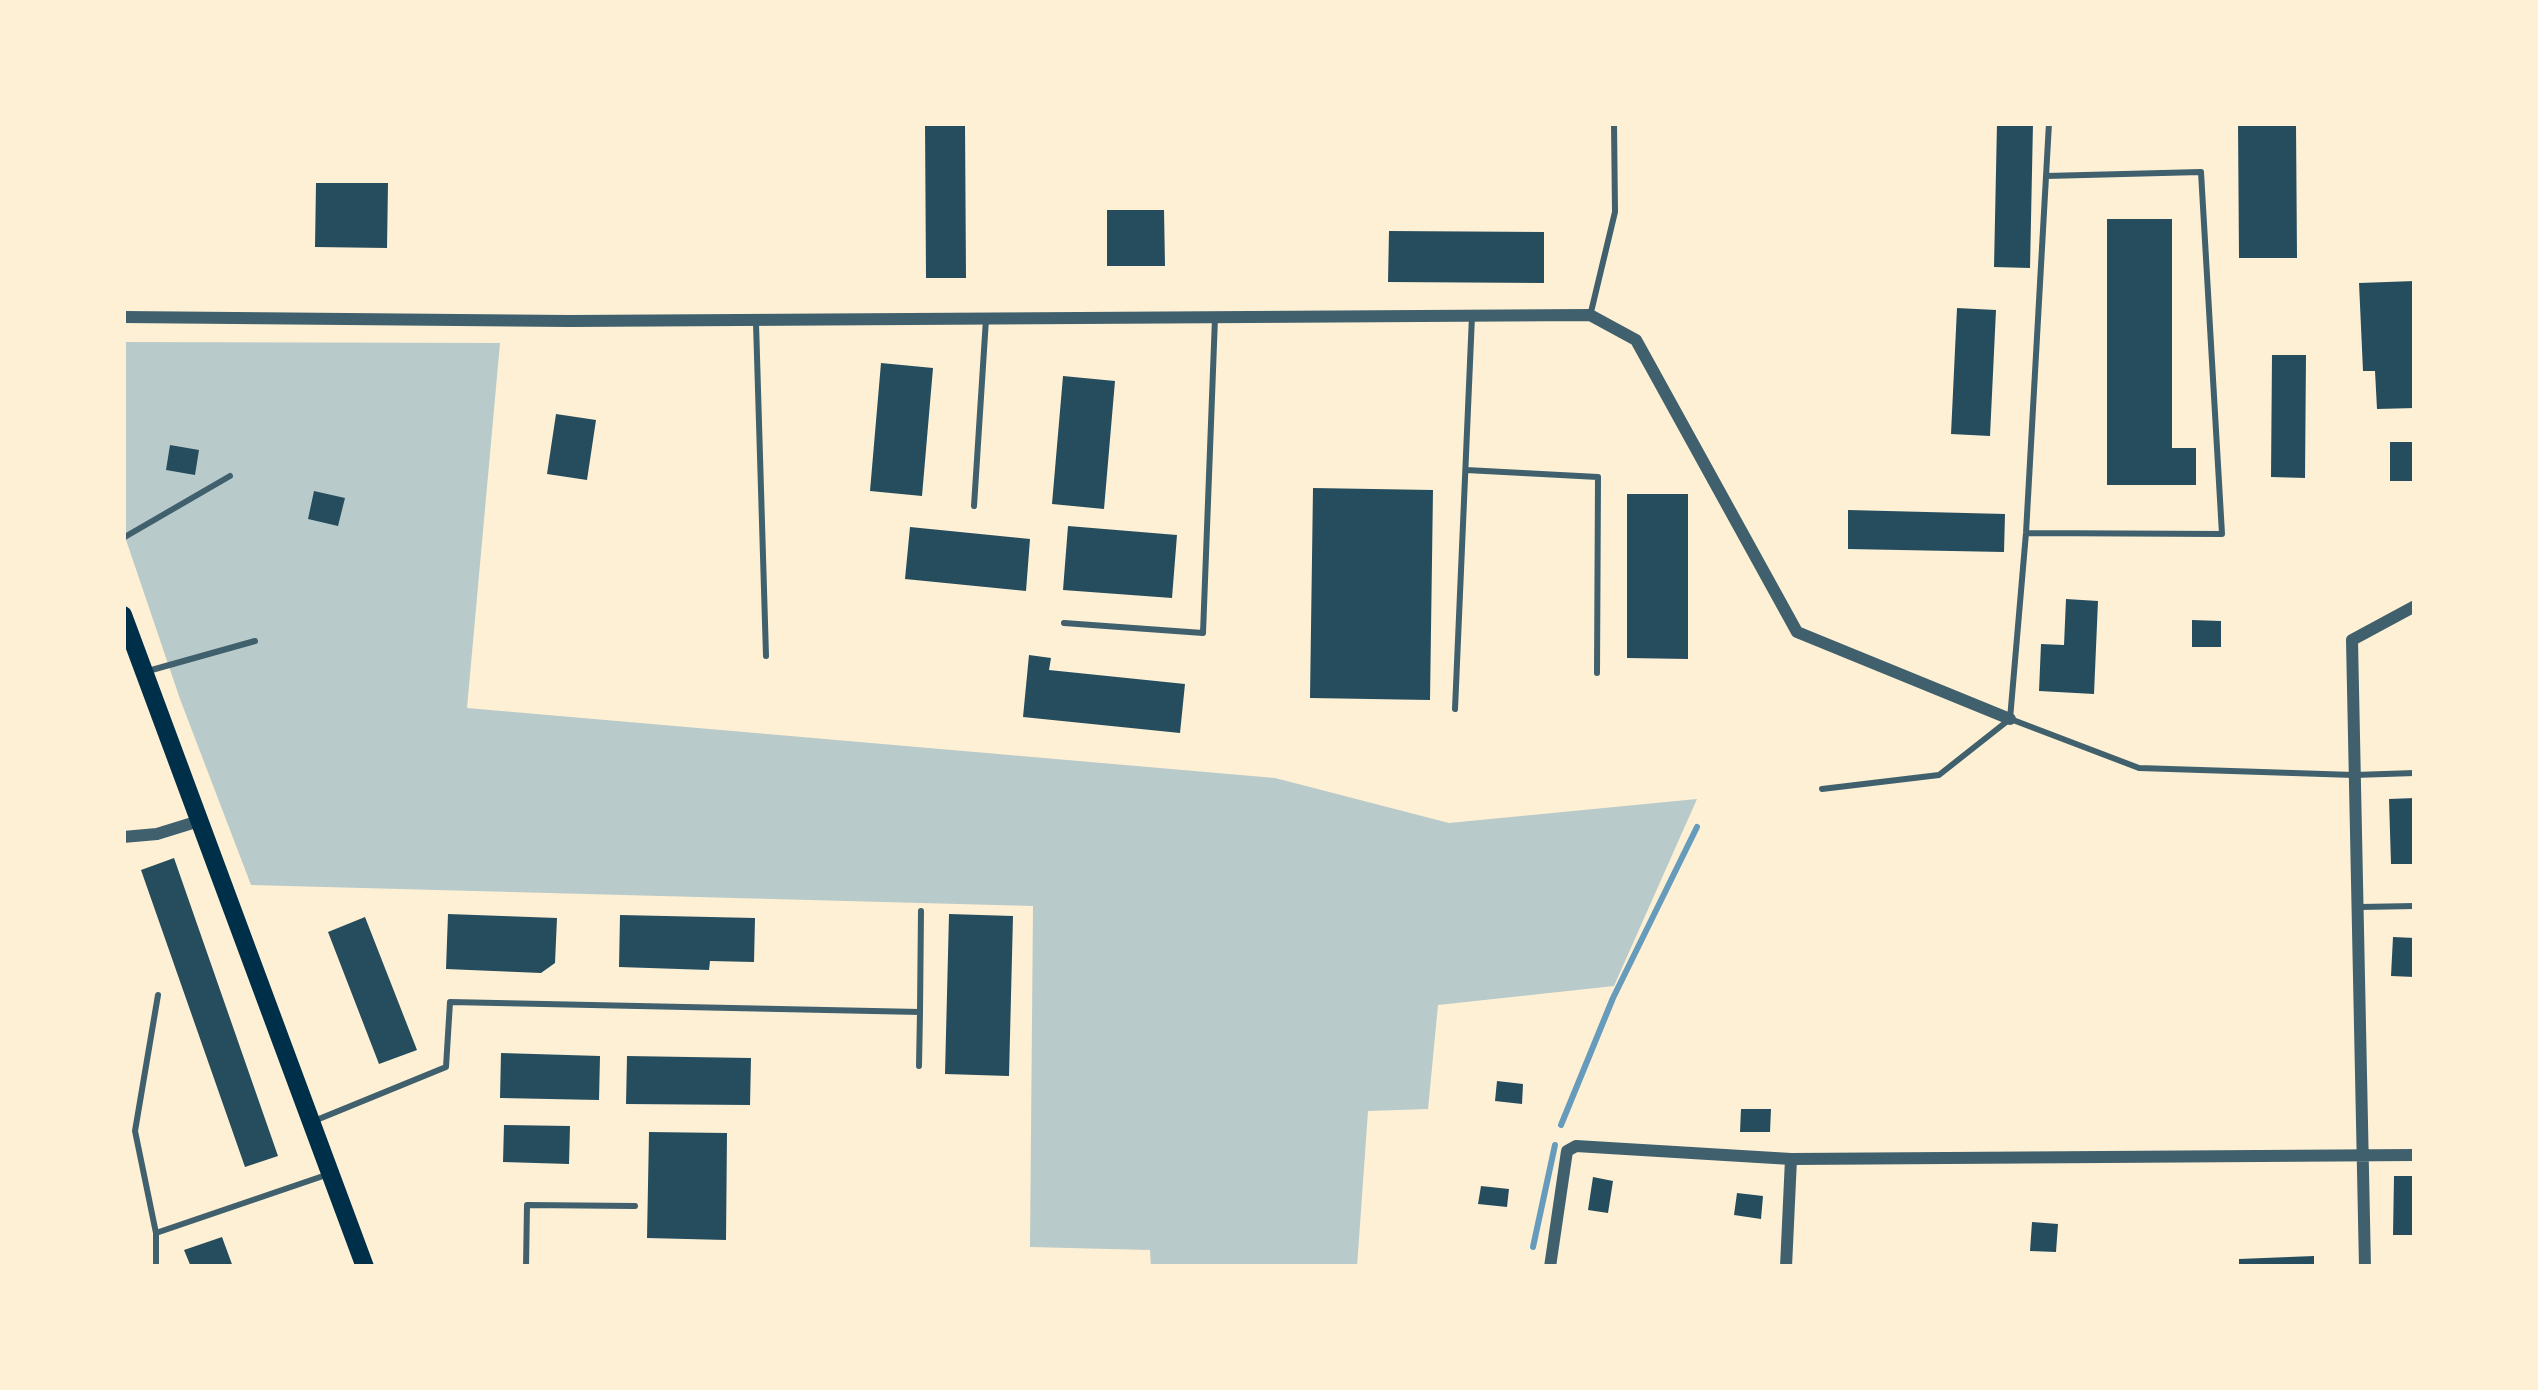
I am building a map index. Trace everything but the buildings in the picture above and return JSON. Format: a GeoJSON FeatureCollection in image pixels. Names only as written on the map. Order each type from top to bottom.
{"type":"FeatureCollection","features":[{"type":"Feature","properties":{"kind":"main road"},"geometry":{"type":"LineString","coordinates":[[123,615],[365,1267]]}},
{"type":"Feature","properties":{"kind":"street"},"geometry":{"type":"LineString","coordinates":[[123,317],[1590,316],[1636,340],[1797,632],[2010,718]]}},
{"type":"Feature","properties":{"kind":"street"},"geometry":{"type":"LineString","coordinates":[[2365,1267],[2352,640],[2415,606]]}},
{"type":"Feature","properties":{"kind":"street"},"geometry":{"type":"LineString","coordinates":[[123,837],[157,834],[199,820]]}},
{"type":"Feature","properties":{"kind":"street"},"geometry":{"type":"LineString","coordinates":[[1550,1267],[1567,1151],[1576,1146],[1791,1159],[2415,1155]]}},
{"type":"Feature","properties":{"kind":"street"},"geometry":{"type":"LineString","coordinates":[[1786,1267],[1791,1159]]}},
{"type":"Feature","properties":{"kind":"lane"},"geometry":{"type":"LineString","coordinates":[[1590,316],[1615,212],[1614,123]]}},
{"type":"Feature","properties":{"kind":"lane"},"geometry":{"type":"LineString","coordinates":[[1822,788],[1939,775],[2010,718],[2026,533],[2049,123]]}},
{"type":"Feature","properties":{"kind":"lane"},"geometry":{"type":"LineString","coordinates":[[2026,533],[2222,535],[2200,172],[2046,176]]}},
{"type":"Feature","properties":{"kind":"lane"},"geometry":{"type":"LineString","coordinates":[[1455,709],[1472,316]]}},
{"type":"Feature","properties":{"kind":"lane"},"geometry":{"type":"LineString","coordinates":[[1064,622],[1203,633],[1216,318]]}},
{"type":"Feature","properties":{"kind":"lane"},"geometry":{"type":"LineString","coordinates":[[974,506],[986,319]]}},
{"type":"Feature","properties":{"kind":"lane"},"geometry":{"type":"LineString","coordinates":[[756,320],[766,656]]}},
{"type":"Feature","properties":{"kind":"lane"},"geometry":{"type":"LineString","coordinates":[[1466,470],[1598,477],[1598,673]]}},
{"type":"Feature","properties":{"kind":"lane"},"geometry":{"type":"LineString","coordinates":[[123,538],[230,476]]}},
{"type":"Feature","properties":{"kind":"lane"},"geometry":{"type":"LineString","coordinates":[[144,672],[254,641]]}},
{"type":"Feature","properties":{"kind":"lane"},"geometry":{"type":"LineString","coordinates":[[2010,718],[2139,767],[2415,773]]}},
{"type":"Feature","properties":{"kind":"lane"},"geometry":{"type":"LineString","coordinates":[[2356,907],[2415,906]]}},
{"type":"Feature","properties":{"kind":"lane"},"geometry":{"type":"LineString","coordinates":[[919,1066],[921,910]]}},
{"type":"Feature","properties":{"kind":"lane"},"geometry":{"type":"LineString","coordinates":[[156,1267],[156,1233],[135,1131],[158,994]]}},
{"type":"Feature","properties":{"kind":"lane"},"geometry":{"type":"LineString","coordinates":[[311,1122],[446,1067],[450,1002],[920,1012]]}},
{"type":"Feature","properties":{"kind":"lane"},"geometry":{"type":"LineString","coordinates":[[156,1233],[330,1173]]}},
{"type":"Feature","properties":{"kind":"lane"},"geometry":{"type":"LineString","coordinates":[[526,1267],[527,1204],[634,1206]]}},
{"type":"Feature","properties":{"kind":"shaded area"},"geometry":{"type":"Polygon","coordinates":[[[123,342],[500,343],[467,708],[1275,778],[1449,823],[1697,799],[1614,986],[1438,1005],[1428,1109],[1368,1111],[1357,1267],[1151,1267],[1150,1250],[1030,1247],[1033,906],[251,885],[123,531],[123,342]]]}},
{"type":"Feature","properties":{"kind":"waterway"},"geometry":{"type":"LineString","coordinates":[[1561,1125],[1613,998],[1697,827]]}},
{"type":"Feature","properties":{"kind":"waterway"},"geometry":{"type":"LineString","coordinates":[[1533,1247],[1555,1145]]}}]}
